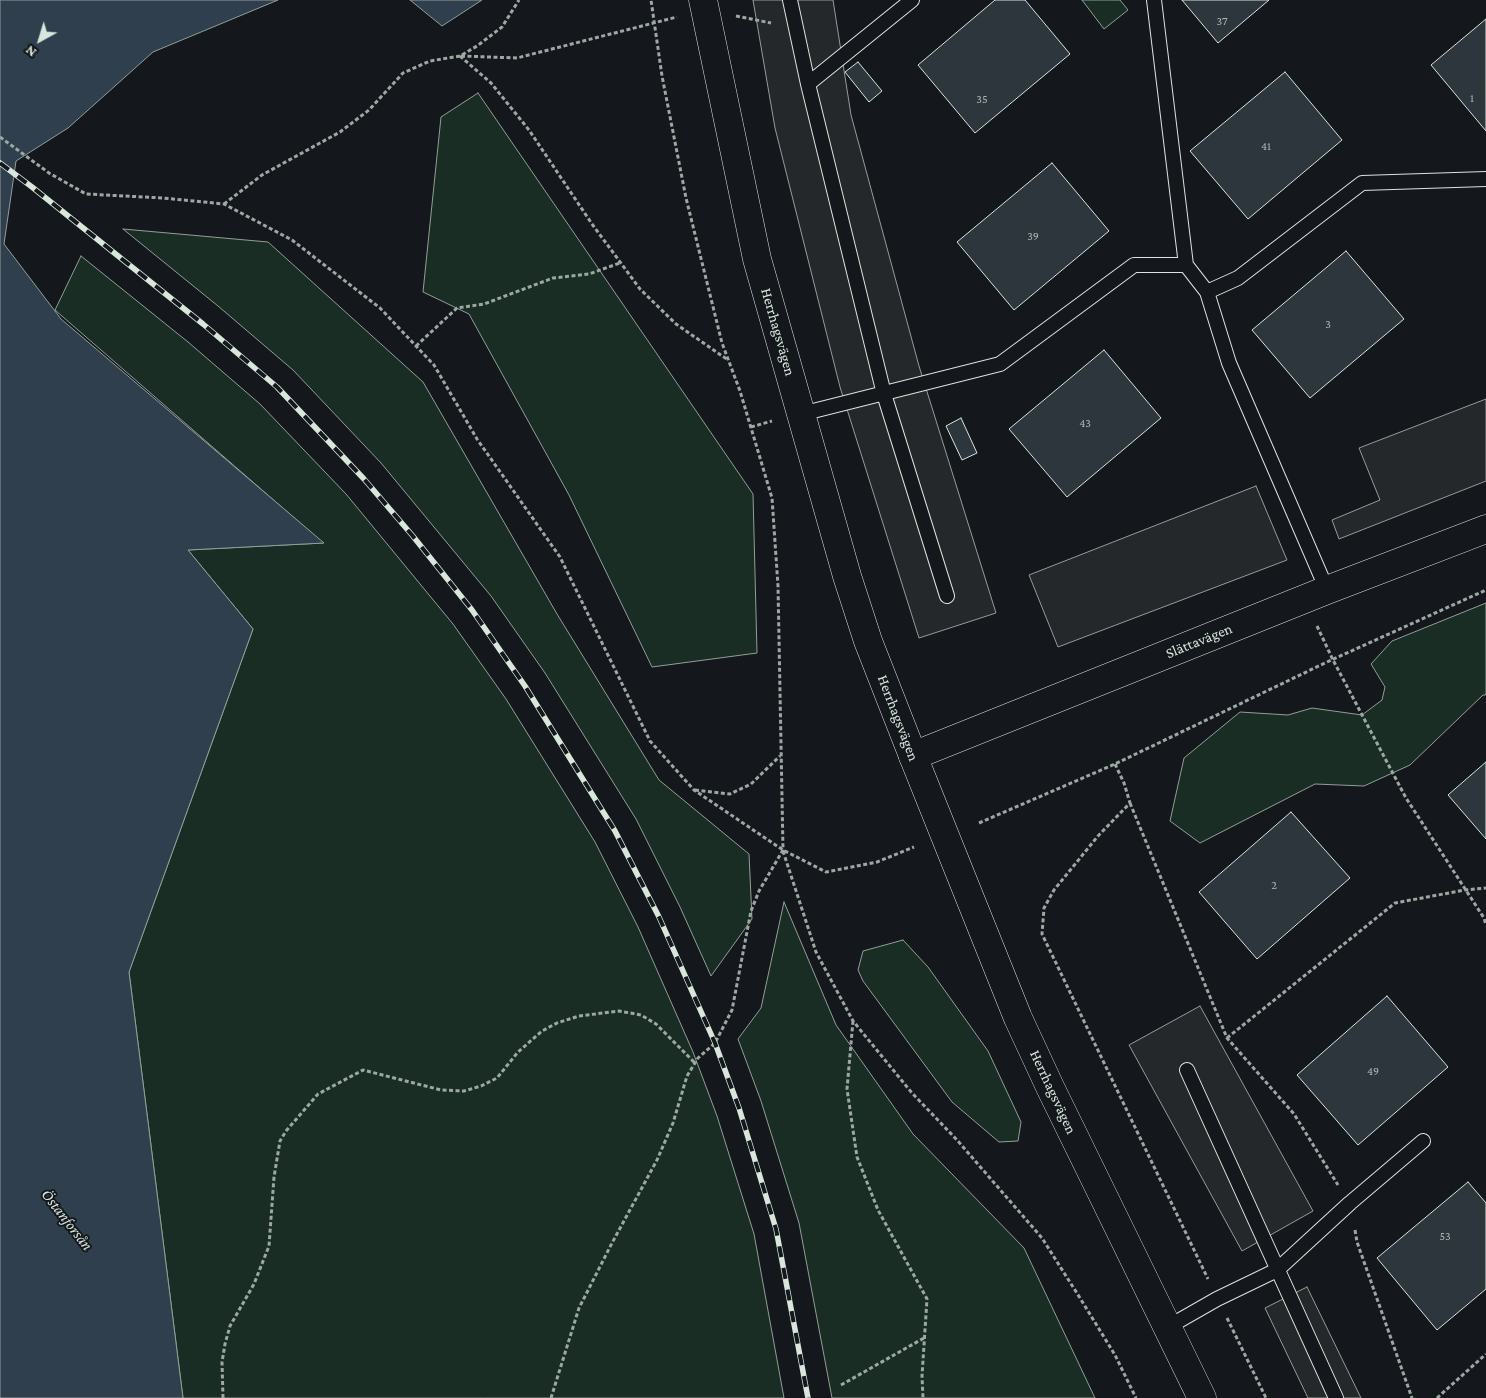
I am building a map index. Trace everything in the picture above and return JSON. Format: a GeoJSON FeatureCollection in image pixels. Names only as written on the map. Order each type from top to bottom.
{"type":"FeatureCollection","features":[{"type":"Feature","properties":{"kind":"street","name":"Herrhagsvägen"},"geometry":{"type":"LineString","coordinates":[[704,4],[757,259],[845,568],[868,641],[1018,1018],[1054,1096],[1202,1398]]}},
{"type":"Feature","properties":{"kind":"street","name":"Slättavägen"},"geometry":{"type":"LineString","coordinates":[[913,756],[1316,594],[1486,528]]}},
{"type":"Feature","properties":{"kind":"lane"},"geometry":{"type":"LineString","coordinates":[[790,0],[808,84],[884,394],[947,596]]}},
{"type":"Feature","properties":{"kind":"lane"},"geometry":{"type":"LineString","coordinates":[[808,84],[912,0]]}},
{"type":"Feature","properties":{"kind":"lane"},"geometry":{"type":"LineString","coordinates":[[1154,0],[1186,265],[1207,292],[1229,363],[1316,594]]}},
{"type":"Feature","properties":{"kind":"lane"},"geometry":{"type":"LineString","coordinates":[[1207,292],[1238,278],[1362,182],[1486,179]]}},
{"type":"Feature","properties":{"kind":"lane"},"geometry":{"type":"LineString","coordinates":[[801,414],[1000,364],[1134,265],[1186,265]]}},
{"type":"Feature","properties":{"kind":"lane"},"geometry":{"type":"LineString","coordinates":[[1187,1070],[1336,1398]]}},
{"type":"Feature","properties":{"kind":"lane"},"geometry":{"type":"LineString","coordinates":[[1168,1327],[1217,1299],[1277,1270],[1350,1203],[1423,1141]]}},
{"type":"Feature","properties":{"kind":"path"},"geometry":{"type":"LineString","coordinates":[[460,56],[477,46],[502,26],[519,0]]}},
{"type":"Feature","properties":{"kind":"path"},"geometry":{"type":"LineString","coordinates":[[651,0],[662,76],[686,198],[722,343],[740,392],[772,498],[778,586],[782,850],[816,952],[853,1020],[912,1093],[957,1140],[1042,1238],[1115,1355],[1136,1398]]}},
{"type":"Feature","properties":{"kind":"path"},"geometry":{"type":"LineString","coordinates":[[224,204],[262,175],[340,132],[369,110],[404,73],[430,61],[460,56],[517,58],[654,23],[704,4],[796,29]]}},
{"type":"Feature","properties":{"kind":"path"},"geometry":{"type":"LineString","coordinates":[[460,56],[491,83],[529,130],[592,224],[640,289],[676,324],[728,360]]}},
{"type":"Feature","properties":{"kind":"path"},"geometry":{"type":"LineString","coordinates":[[0,136],[49,173],[86,194],[163,198],[224,204],[292,240],[380,308],[434,364],[477,438],[560,557],[650,741],[694,790],[782,850],[826,872],[877,862],[914,847]]}},
{"type":"Feature","properties":{"kind":"path"},"geometry":{"type":"LineString","coordinates":[[416,346],[457,308],[484,304],[553,278],[589,274],[620,263]]}},
{"type":"Feature","properties":{"kind":"path"},"geometry":{"type":"LineString","coordinates":[[979,823],[1115,764],[1333,660],[1486,590]]}},
{"type":"Feature","properties":{"kind":"path"},"geometry":{"type":"LineString","coordinates":[[1316,594],[1333,660],[1406,798],[1484,918],[1486,925]]}},
{"type":"Feature","properties":{"kind":"path"},"geometry":{"type":"LineString","coordinates":[[694,790],[730,794],[751,784],[780,756]]}},
{"type":"Feature","properties":{"kind":"path"},"geometry":{"type":"LineString","coordinates":[[1115,764],[1228,1038],[1294,1114],[1350,1203],[1357,1242],[1412,1398]]}},
{"type":"Feature","properties":{"kind":"path"},"geometry":{"type":"LineString","coordinates":[[1130,803],[1098,836],[1054,890],[1044,908],[1042,934],[1266,1398]]}},
{"type":"Feature","properties":{"kind":"path"},"geometry":{"type":"LineString","coordinates":[[551,1398],[580,1308],[612,1243],[658,1160],[673,1123],[687,1076],[698,1058],[715,1043],[732,1010],[751,911],[782,850]]}},
{"type":"Feature","properties":{"kind":"path"},"geometry":{"type":"LineString","coordinates":[[1228,1038],[1396,903],[1486,888]]}},
{"type":"Feature","properties":{"kind":"path"},"geometry":{"type":"LineString","coordinates":[[223,1398],[222,1362],[230,1326],[254,1284],[269,1246],[274,1178],[280,1141],[286,1131],[318,1094],[363,1070],[441,1090],[464,1091],[481,1086],[497,1078],[518,1052],[542,1031],[557,1023],[579,1016],[619,1010],[641,1015],[656,1024],[695,1063]]}},
{"type":"Feature","properties":{"kind":"path"},"geometry":{"type":"LineString","coordinates":[[853,1020],[847,1089],[857,1157],[878,1210],[927,1299],[922,1376],[923,1398]]}},
{"type":"Feature","properties":{"kind":"path"},"geometry":{"type":"LineString","coordinates":[[841,1385],[924,1338]]}},
{"type":"Feature","properties":{"kind":"path"},"geometry":{"type":"LineString","coordinates":[[1437,1398],[1486,1354]]}},
{"type":"Feature","properties":{"kind":"green space"},"geometry":{"type":"Polygon","coordinates":[[[1082,0],[1120,0],[1128,10],[1104,29],[1082,0]]]}},
{"type":"Feature","properties":{"kind":"green space"},"geometry":{"type":"Polygon","coordinates":[[[478,93],[753,494],[757,653],[652,667],[569,495],[469,314],[423,292],[441,117],[478,93]]]}},
{"type":"Feature","properties":{"kind":"green space"},"geometry":{"type":"Polygon","coordinates":[[[123,229],[268,242],[423,382],[557,614],[659,780],[749,854],[752,919],[711,976],[680,907],[636,819],[545,673],[491,596],[381,463],[293,370],[123,229]]]}},
{"type":"Feature","properties":{"kind":"green space"},"geometry":{"type":"Polygon","coordinates":[[[81,256],[188,342],[260,404],[346,494],[453,624],[506,699],[595,842],[638,927],[693,1052],[717,1116],[754,1234],[784,1398],[183,1398],[129,972],[253,629],[188,550],[323,543],[55,310],[81,256]]]}},
{"type":"Feature","properties":{"kind":"green space"},"geometry":{"type":"Polygon","coordinates":[[[1486,603],[1486,695],[1483,695],[1410,765],[1364,786],[1315,784],[1200,843],[1170,821],[1184,758],[1240,712],[1288,715],[1312,708],[1362,715],[1382,700],[1385,687],[1371,664],[1392,641],[1486,603]]]}},
{"type":"Feature","properties":{"kind":"green space"},"geometry":{"type":"Polygon","coordinates":[[[784,902],[836,1025],[913,1134],[1024,1248],[1095,1398],[832,1398],[799,1223],[761,1101],[738,1039],[761,1008],[784,902]]]}},
{"type":"Feature","properties":{"kind":"green space"},"geometry":{"type":"Polygon","coordinates":[[[903,940],[928,967],[988,1051],[1021,1122],[1018,1141],[999,1142],[952,1102],[863,981],[858,970],[863,951],[903,940]]]}},
{"type":"Feature","properties":{"kind":"shaded area"},"geometry":{"type":"Polygon","coordinates":[[[753,0],[833,0],[851,115],[919,366],[996,613],[919,638],[840,387],[775,128],[753,0]]]}},
{"type":"Feature","properties":{"kind":"shaded area"},"geometry":{"type":"Polygon","coordinates":[[[1486,399],[1486,481],[1339,539],[1332,520],[1380,500],[1359,448],[1486,399]]]}},
{"type":"Feature","properties":{"kind":"shaded area"},"geometry":{"type":"Polygon","coordinates":[[[1256,486],[1287,560],[1058,647],[1029,575],[1256,486]]]}},
{"type":"Feature","properties":{"kind":"shaded area"},"geometry":{"type":"Polygon","coordinates":[[[1200,1006],[1313,1211],[1242,1251],[1129,1045],[1200,1006]]]}},
{"type":"Feature","properties":{"kind":"shaded area"},"geometry":{"type":"Polygon","coordinates":[[[1307,1287],[1361,1398],[1308,1398],[1265,1308],[1307,1287]]]}},
{"type":"Feature","properties":{"kind":"water","name":"Östanforsån"},"geometry":{"type":"Polygon","coordinates":[[[0,0],[278,0],[153,52],[68,128],[16,161],[4,244],[61,319],[324,543],[188,550],[253,629],[129,972],[183,1398],[0,1398],[0,0]]]}},
{"type":"Feature","properties":{"kind":"water"},"geometry":{"type":"Polygon","coordinates":[[[410,0],[482,0],[442,26],[410,0]]]}},
{"type":"Feature","properties":{"kind":"building"},"geometry":{"type":"Polygon","coordinates":[[[995,0],[1025,0],[1070,54],[975,133],[918,65],[995,0]]]}},
{"type":"Feature","properties":{"kind":"building"},"geometry":{"type":"Polygon","coordinates":[[[1182,0],[1269,0],[1218,43],[1182,0]]]}},
{"type":"Feature","properties":{"kind":"building"},"geometry":{"type":"Polygon","coordinates":[[[1486,19],[1486,131],[1431,65],[1486,19]]]}},
{"type":"Feature","properties":{"kind":"building"},"geometry":{"type":"Polygon","coordinates":[[[858,62],[882,91],[869,102],[845,72],[858,62]]]}},
{"type":"Feature","properties":{"kind":"building"},"geometry":{"type":"Polygon","coordinates":[[[1285,72],[1342,140],[1248,219],[1190,151],[1285,72]]]}},
{"type":"Feature","properties":{"kind":"building"},"geometry":{"type":"Polygon","coordinates":[[[1052,163],[1109,231],[1014,310],[957,242],[1052,163]]]}},
{"type":"Feature","properties":{"kind":"building"},"geometry":{"type":"Polygon","coordinates":[[[1346,251],[1404,319],[1310,398],[1252,330],[1346,251]]]}},
{"type":"Feature","properties":{"kind":"building"},"geometry":{"type":"Polygon","coordinates":[[[1104,350],[1161,418],[1067,497],[1009,429],[1104,350]]]}},
{"type":"Feature","properties":{"kind":"building"},"geometry":{"type":"Polygon","coordinates":[[[961,418],[977,453],[962,460],[946,426],[961,418]]]}},
{"type":"Feature","properties":{"kind":"building"},"geometry":{"type":"Polygon","coordinates":[[[1486,762],[1486,839],[1448,795],[1486,762]]]}},
{"type":"Feature","properties":{"kind":"building"},"geometry":{"type":"Polygon","coordinates":[[[1291,812],[1350,878],[1257,959],[1199,892],[1291,812]]]}},
{"type":"Feature","properties":{"kind":"building"},"geometry":{"type":"Polygon","coordinates":[[[1387,996],[1448,1067],[1358,1145],[1297,1075],[1387,996]]]}},
{"type":"Feature","properties":{"kind":"building"},"geometry":{"type":"Polygon","coordinates":[[[1468,1182],[1486,1203],[1486,1289],[1437,1330],[1377,1258],[1468,1182]]]}},
{"type":"Feature","properties":{"kind":"railway"},"geometry":{"type":"LineString","coordinates":[[0,163],[203,324],[277,387],[364,479],[412,535],[472,610],[525,686],[615,831],[659,917],[715,1043],[739,1108],[776,1229],[808,1398]]}}]}
